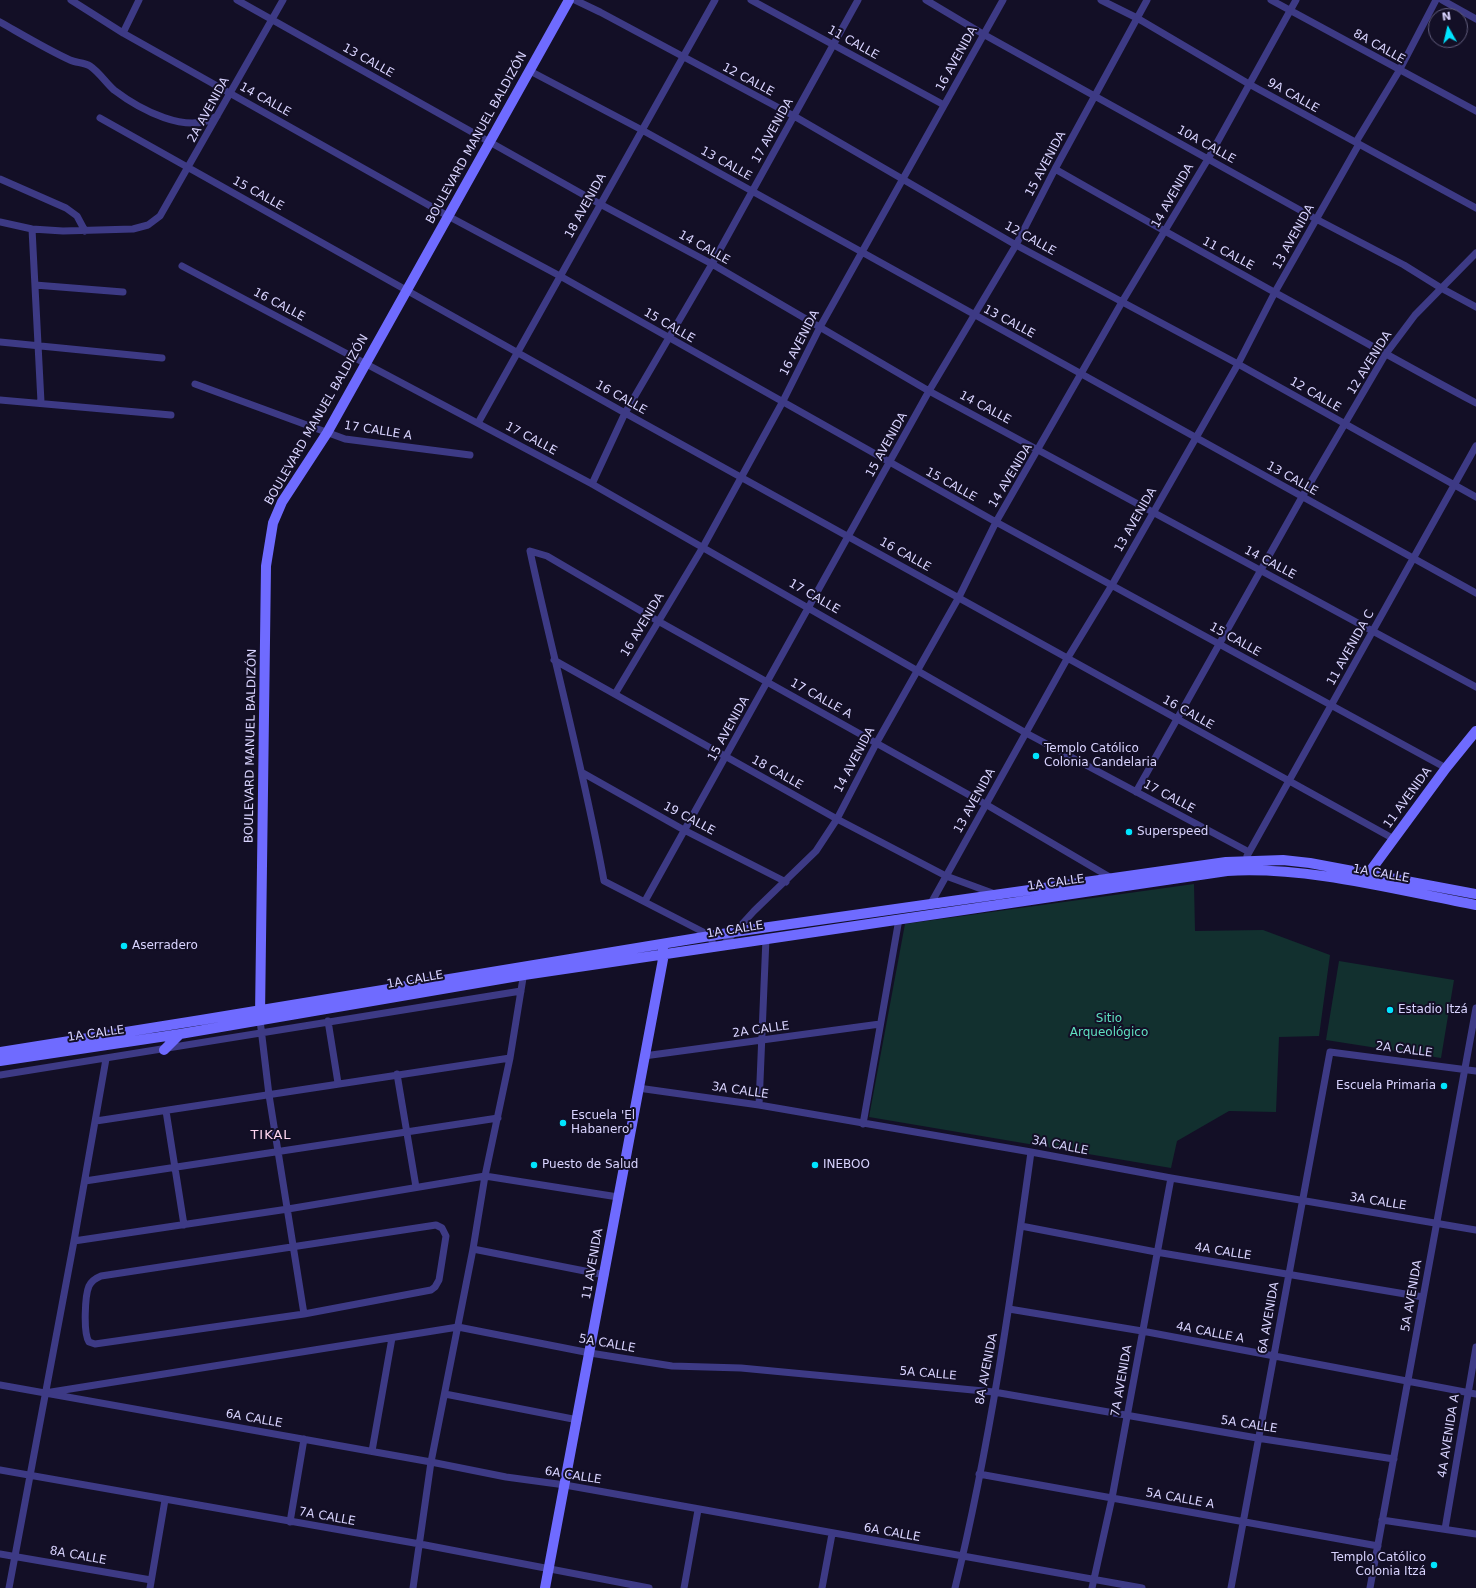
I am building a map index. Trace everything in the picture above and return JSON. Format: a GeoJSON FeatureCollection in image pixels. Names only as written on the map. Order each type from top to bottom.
{"type":"FeatureCollection","features":[{"type":"Feature","properties":{"kind":"main road","name":"BOULEVARD MANUEL BALDIZÓN"},"geometry":{"type":"LineString","coordinates":[[260,1015],[266,566],[273,523],[282,502],[327,433],[489,140],[530,71],[569,0]]}},
{"type":"Feature","properties":{"kind":"main road","name":"11 AVENIDA"},"geometry":{"type":"LineString","coordinates":[[1367,879],[1446,768],[1476,731]]}},
{"type":"Feature","properties":{"kind":"main road","name":"1A CALLE"},"geometry":{"type":"LineString","coordinates":[[1226,866],[1247,856],[1310,863],[1367,879],[1476,905]]}},
{"type":"Feature","properties":{"kind":"main road","name":"1A CALLE"},"geometry":{"type":"LineString","coordinates":[[712,941],[723,945],[898,919],[1114,882],[1226,866],[1367,879],[1476,894]]}},
{"type":"Feature","properties":{"kind":"main road","name":"1A CALLE"},"geometry":{"type":"LineString","coordinates":[[0,1061],[36,1051],[202,1025],[523,970],[712,941],[734,932],[996,895],[1114,882]]}},
{"type":"Feature","properties":{"kind":"main road","name":"11 AVENIDA"},"geometry":{"type":"LineString","coordinates":[[545,1588],[578,1420],[663,949]]}},
{"type":"Feature","properties":{"kind":"main road","name":"1A CALLE"},"geometry":{"type":"LineString","coordinates":[[0,1052],[36,1051],[180,1034],[202,1025]]}},
{"type":"Feature","properties":{"kind":"main road"},"geometry":{"type":"LineString","coordinates":[[164,1050],[180,1034]]}},
{"type":"Feature","properties":{"kind":"street","name":"14 CALLE"},"geometry":{"type":"LineString","coordinates":[[71,0],[123,33],[448,216]]}},
{"type":"Feature","properties":{"kind":"street"},"geometry":{"type":"LineString","coordinates":[[123,33],[140,0]]}},
{"type":"Feature","properties":{"kind":"street","name":"13 CALLE"},"geometry":{"type":"LineString","coordinates":[[237,0],[489,140]]}},
{"type":"Feature","properties":{"kind":"street","name":"2A AVENIDA"},"geometry":{"type":"LineString","coordinates":[[85,231],[133,230],[148,225],[160,216],[189,168],[282,0]]}},
{"type":"Feature","properties":{"kind":"street","name":"12 CALLE"},"geometry":{"type":"LineString","coordinates":[[575,0],[794,116],[1016,245],[1238,364],[1476,497]]}},
{"type":"Feature","properties":{"kind":"street","name":"18 AVENIDA"},"geometry":{"type":"LineString","coordinates":[[478,423],[715,0]]}},
{"type":"Feature","properties":{"kind":"street","name":"11 CALLE"},"geometry":{"type":"LineString","coordinates":[[751,0],[944,105]]}},
{"type":"Feature","properties":{"kind":"street","name":"17 AVENIDA"},"geometry":{"type":"LineString","coordinates":[[592,484],[625,413],[712,264],[834,46],[858,0]]}},
{"type":"Feature","properties":{"kind":"street","name":"10A CALLE"},"geometry":{"type":"LineString","coordinates":[[926,0],[983,34],[1316,219],[1404,265],[1441,288],[1476,307]]}},
{"type":"Feature","properties":{"kind":"street","name":"16 AVENIDA"},"geometry":{"type":"LineString","coordinates":[[616,694],[703,547],[782,403],[820,327],[1003,0]]}},
{"type":"Feature","properties":{"kind":"street","name":"9A CALLE"},"geometry":{"type":"LineString","coordinates":[[1101,0],[1137,18],[1249,84],[1476,208]]}},
{"type":"Feature","properties":{"kind":"street","name":"15 AVENIDA"},"geometry":{"type":"LineString","coordinates":[[646,901],[684,830],[726,758],[929,391],[1016,245],[1055,169],[1147,0]]}},
{"type":"Feature","properties":{"kind":"street","name":"8A CALLE"},"geometry":{"type":"LineString","coordinates":[[1271,0],[1398,71],[1476,111]]}},
{"type":"Feature","properties":{"kind":"street","name":"14 AVENIDA"},"geometry":{"type":"LineString","coordinates":[[723,945],[754,911],[786,882],[816,851],[837,819],[877,742],[918,672],[959,597],[996,522],[1040,450],[1122,302],[1165,233],[1208,159],[1296,0]]}},
{"type":"Feature","properties":{"kind":"street","name":"13 AVENIDA"},"geometry":{"type":"LineString","coordinates":[[930,905],[1067,659],[1112,585],[1238,364],[1275,292],[1436,0]]}},
{"type":"Feature","properties":{"kind":"street"},"geometry":{"type":"LineString","coordinates":[[1442,0],[1476,19]]}},
{"type":"Feature","properties":{"kind":"street"},"geometry":{"type":"LineString","coordinates":[[0,22],[70,61],[90,66],[114,90],[139,105],[181,124],[196,124],[209,121],[219,114]]}},
{"type":"Feature","properties":{"kind":"street","name":"13 CALLE"},"geometry":{"type":"LineString","coordinates":[[530,71],[642,130],[1476,593]]}},
{"type":"Feature","properties":{"kind":"street","name":"15 CALLE"},"geometry":{"type":"LineString","coordinates":[[100,118],[406,289]]}},
{"type":"Feature","properties":{"kind":"street","name":"14 CALLE"},"geometry":{"type":"LineString","coordinates":[[489,140],[600,204],[712,264],[929,391],[1476,687]]}},
{"type":"Feature","properties":{"kind":"street","name":"11 CALLE"},"geometry":{"type":"LineString","coordinates":[[1055,169],[1165,233],[1275,292],[1385,355],[1476,403]]}},
{"type":"Feature","properties":{"kind":"street"},"geometry":{"type":"LineString","coordinates":[[0,179],[66,208],[77,216],[85,231]]}},
{"type":"Feature","properties":{"kind":"street","name":"15 CALLE"},"geometry":{"type":"LineString","coordinates":[[448,216],[560,276],[782,403],[996,522],[1446,768]]}},
{"type":"Feature","properties":{"kind":"street"},"geometry":{"type":"LineString","coordinates":[[0,222],[32,229],[85,231]]}},
{"type":"Feature","properties":{"kind":"street"},"geometry":{"type":"LineString","coordinates":[[32,229],[41,402]]}},
{"type":"Feature","properties":{"kind":"street","name":"12 AVENIDA"},"geometry":{"type":"LineString","coordinates":[[1136,792],[1302,497],[1385,355],[1415,315],[1476,253]]}},
{"type":"Feature","properties":{"kind":"street","name":"16 CALLE"},"geometry":{"type":"LineString","coordinates":[[182,266],[366,364]]}},
{"type":"Feature","properties":{"kind":"street"},"geometry":{"type":"LineString","coordinates":[[36,285],[123,292]]}},
{"type":"Feature","properties":{"kind":"street","name":"16 CALLE"},"geometry":{"type":"LineString","coordinates":[[406,289],[625,413],[1394,839]]}},
{"type":"Feature","properties":{"kind":"street"},"geometry":{"type":"LineString","coordinates":[[0,342],[162,358]]}},
{"type":"Feature","properties":{"kind":"street","name":"17 CALLE"},"geometry":{"type":"LineString","coordinates":[[366,364],[592,484],[809,607],[918,672],[1026,733],[1136,792],[1247,856]]}},
{"type":"Feature","properties":{"kind":"street","name":"17 CALLE A"},"geometry":{"type":"LineString","coordinates":[[195,384],[345,439],[470,455]]}},
{"type":"Feature","properties":{"kind":"street"},"geometry":{"type":"LineString","coordinates":[[0,400],[41,402],[171,414]]}},
{"type":"Feature","properties":{"kind":"street","name":"11 AVENIDA C"},"geometry":{"type":"LineString","coordinates":[[1247,856],[1476,446]]}},
{"type":"Feature","properties":{"kind":"street","name":"17 CALLE A"},"geometry":{"type":"LineString","coordinates":[[554,660],[530,551],[547,556],[658,621],[877,742],[987,805],[1114,882]]}},
{"type":"Feature","properties":{"kind":"street"},"geometry":{"type":"LineString","coordinates":[[554,660],[583,773],[604,881],[646,901],[712,941]]}},
{"type":"Feature","properties":{"kind":"street","name":"18 CALLE"},"geometry":{"type":"LineString","coordinates":[[554,660],[837,819],[946,876],[996,895]]}},
{"type":"Feature","properties":{"kind":"street","name":"19 CALLE"},"geometry":{"type":"LineString","coordinates":[[583,773],[684,830],[786,882]]}},
{"type":"Feature","properties":{"kind":"street"},"geometry":{"type":"LineString","coordinates":[[863,1124],[898,919]]}},
{"type":"Feature","properties":{"kind":"street"},"geometry":{"type":"LineString","coordinates":[[759,1105],[766,938]]}},
{"type":"Feature","properties":{"kind":"street"},"geometry":{"type":"LineString","coordinates":[[413,1588],[431,1462],[473,1249],[485,1176],[510,1058],[523,970]]}},
{"type":"Feature","properties":{"kind":"street"},"geometry":{"type":"LineString","coordinates":[[0,1075],[164,1050],[261,1032],[521,991]]}},
{"type":"Feature","properties":{"kind":"street","name":"5A AVENIDA"},"geometry":{"type":"LineString","coordinates":[[1370,1588],[1422,1297],[1438,1223],[1476,1008]]}},
{"type":"Feature","properties":{"kind":"street"},"geometry":{"type":"LineString","coordinates":[[260,1015],[269,1095],[304,1314]]}},
{"type":"Feature","properties":{"kind":"street"},"geometry":{"type":"LineString","coordinates":[[328,1021],[338,1083]]}},
{"type":"Feature","properties":{"kind":"street","name":"2A CALLE"},"geometry":{"type":"LineString","coordinates":[[644,1056],[880,1024]]}},
{"type":"Feature","properties":{"kind":"street","name":"2A CALLE"},"geometry":{"type":"LineString","coordinates":[[1330,1052],[1476,1071]]}},
{"type":"Feature","properties":{"kind":"street","name":"6A AVENIDA"},"geometry":{"type":"LineString","coordinates":[[1231,1588],[1244,1522],[1257,1438],[1274,1356],[1330,1052]]}},
{"type":"Feature","properties":{"kind":"street"},"geometry":{"type":"LineString","coordinates":[[96,1121],[510,1058]]}},
{"type":"Feature","properties":{"kind":"street"},"geometry":{"type":"LineString","coordinates":[[10,1588],[96,1121],[106,1059]]}},
{"type":"Feature","properties":{"kind":"street"},"geometry":{"type":"LineString","coordinates":[[397,1074],[416,1187]]}},
{"type":"Feature","properties":{"kind":"street","name":"3A CALLE"},"geometry":{"type":"LineString","coordinates":[[638,1088],[759,1105],[1032,1152],[1302,1201],[1476,1230]]}},
{"type":"Feature","properties":{"kind":"street"},"geometry":{"type":"LineString","coordinates":[[166,1111],[173,1168],[184,1225]]}},
{"type":"Feature","properties":{"kind":"street"},"geometry":{"type":"LineString","coordinates":[[85,1181],[498,1118]]}},
{"type":"Feature","properties":{"kind":"street","name":"8A AVENIDA"},"geometry":{"type":"LineString","coordinates":[[956,1588],[979,1474],[1009,1309],[1032,1152]]}},
{"type":"Feature","properties":{"kind":"street"},"geometry":{"type":"LineString","coordinates":[[74,1241],[288,1209],[485,1176],[618,1198]]}},
{"type":"Feature","properties":{"kind":"street","name":"7A AVENIDA"},"geometry":{"type":"LineString","coordinates":[[1092,1588],[1112,1498],[1156,1252],[1171,1178]]}},
{"type":"Feature","properties":{"kind":"street"},"geometry":{"type":"LineString","coordinates":[[436,1225],[442,1228],[446,1236],[439,1280],[435,1287],[431,1290],[304,1314],[95,1344],[89,1342],[85,1337],[84,1329],[88,1287],[92,1280],[101,1276],[436,1225]]}},
{"type":"Feature","properties":{"kind":"street","name":"4A CALLE"},"geometry":{"type":"LineString","coordinates":[[1021,1226],[1156,1252],[1422,1297]]}},
{"type":"Feature","properties":{"kind":"street"},"geometry":{"type":"LineString","coordinates":[[473,1249],[604,1275]]}},
{"type":"Feature","properties":{"kind":"street","name":"4A CALLE A"},"geometry":{"type":"LineString","coordinates":[[1009,1309],[1142,1331],[1476,1394]]}},
{"type":"Feature","properties":{"kind":"street"},"geometry":{"type":"LineString","coordinates":[[45,1393],[458,1327]]}},
{"type":"Feature","properties":{"kind":"street","name":"5A CALLE"},"geometry":{"type":"LineString","coordinates":[[458,1327],[590,1353],[672,1366],[741,1368],[994,1392],[1257,1438],[1394,1459]]}},
{"type":"Feature","properties":{"kind":"street"},"geometry":{"type":"LineString","coordinates":[[372,1451],[392,1338]]}},
{"type":"Feature","properties":{"kind":"street","name":"4A AVENIDA A"},"geometry":{"type":"LineString","coordinates":[[1445,1529],[1467,1392],[1476,1347]]}},
{"type":"Feature","properties":{"kind":"street","name":"6A CALLE"},"geometry":{"type":"LineString","coordinates":[[0,1385],[372,1451],[506,1477],[565,1486],[1142,1588]]}},
{"type":"Feature","properties":{"kind":"street"},"geometry":{"type":"LineString","coordinates":[[445,1394],[578,1420]]}},
{"type":"Feature","properties":{"kind":"street"},"geometry":{"type":"LineString","coordinates":[[290,1522],[304,1439]]}},
{"type":"Feature","properties":{"kind":"street","name":"7A CALLE"},"geometry":{"type":"LineString","coordinates":[[0,1470],[420,1544],[649,1588]]}},
{"type":"Feature","properties":{"kind":"street","name":"5A CALLE A"},"geometry":{"type":"LineString","coordinates":[[979,1474],[1378,1546]]}},
{"type":"Feature","properties":{"kind":"street"},"geometry":{"type":"LineString","coordinates":[[151,1584],[165,1500]]}},
{"type":"Feature","properties":{"kind":"street"},"geometry":{"type":"LineString","coordinates":[[684,1588],[698,1510]]}},
{"type":"Feature","properties":{"kind":"street"},"geometry":{"type":"LineString","coordinates":[[1382,1520],[1476,1534]]}},
{"type":"Feature","properties":{"kind":"street"},"geometry":{"type":"LineString","coordinates":[[822,1588],[832,1534]]}},
{"type":"Feature","properties":{"kind":"street","name":"8A CALLE"},"geometry":{"type":"LineString","coordinates":[[0,1554],[151,1584]]}},
{"type":"Feature","properties":{"kind":"green space","name":"Sitio Arqueológico"},"geometry":{"type":"Polygon","coordinates":[[[1194,884],[1195,931],[1263,930],[1330,955],[1319,1036],[1279,1037],[1276,1112],[1229,1111],[1177,1141],[1171,1168],[869,1117],[905,924],[1194,884]]]}},
{"type":"Feature","properties":{"kind":"green space","name":"Estadio Itzá"},"geometry":{"type":"Polygon","coordinates":[[[1339,961],[1454,980],[1441,1058],[1326,1040],[1339,961]]]}},
{"type":"Feature","properties":{"kind":"place","name":"Templo Católico Colonia Candelaria"},"geometry":{"type":"Point","coordinates":[1036,756]}},
{"type":"Feature","properties":{"kind":"place","name":"Superspeed"},"geometry":{"type":"Point","coordinates":[1129,832]}},
{"type":"Feature","properties":{"kind":"place","name":"Aserradero"},"geometry":{"type":"Point","coordinates":[124,946]}},
{"type":"Feature","properties":{"kind":"place","name":"Estadio Itzá"},"geometry":{"type":"Point","coordinates":[1390,1010]}},
{"type":"Feature","properties":{"kind":"place","name":"Escuela Primaria"},"geometry":{"type":"Point","coordinates":[1444,1086]}},
{"type":"Feature","properties":{"kind":"place","name":"Escuela 'El Habanero'"},"geometry":{"type":"Point","coordinates":[563,1123]}},
{"type":"Feature","properties":{"kind":"place","name":"Puesto de Salud"},"geometry":{"type":"Point","coordinates":[534,1165]}},
{"type":"Feature","properties":{"kind":"place","name":"INEBOO"},"geometry":{"type":"Point","coordinates":[815,1165]}},
{"type":"Feature","properties":{"kind":"place","name":"Templo Católico Colonia Itzá"},"geometry":{"type":"Point","coordinates":[1434,1565]}},
{"type":"Feature","properties":{"kind":"district","name":"TIKAL"},"geometry":{"type":"Point","coordinates":[271,1136]}}]}
